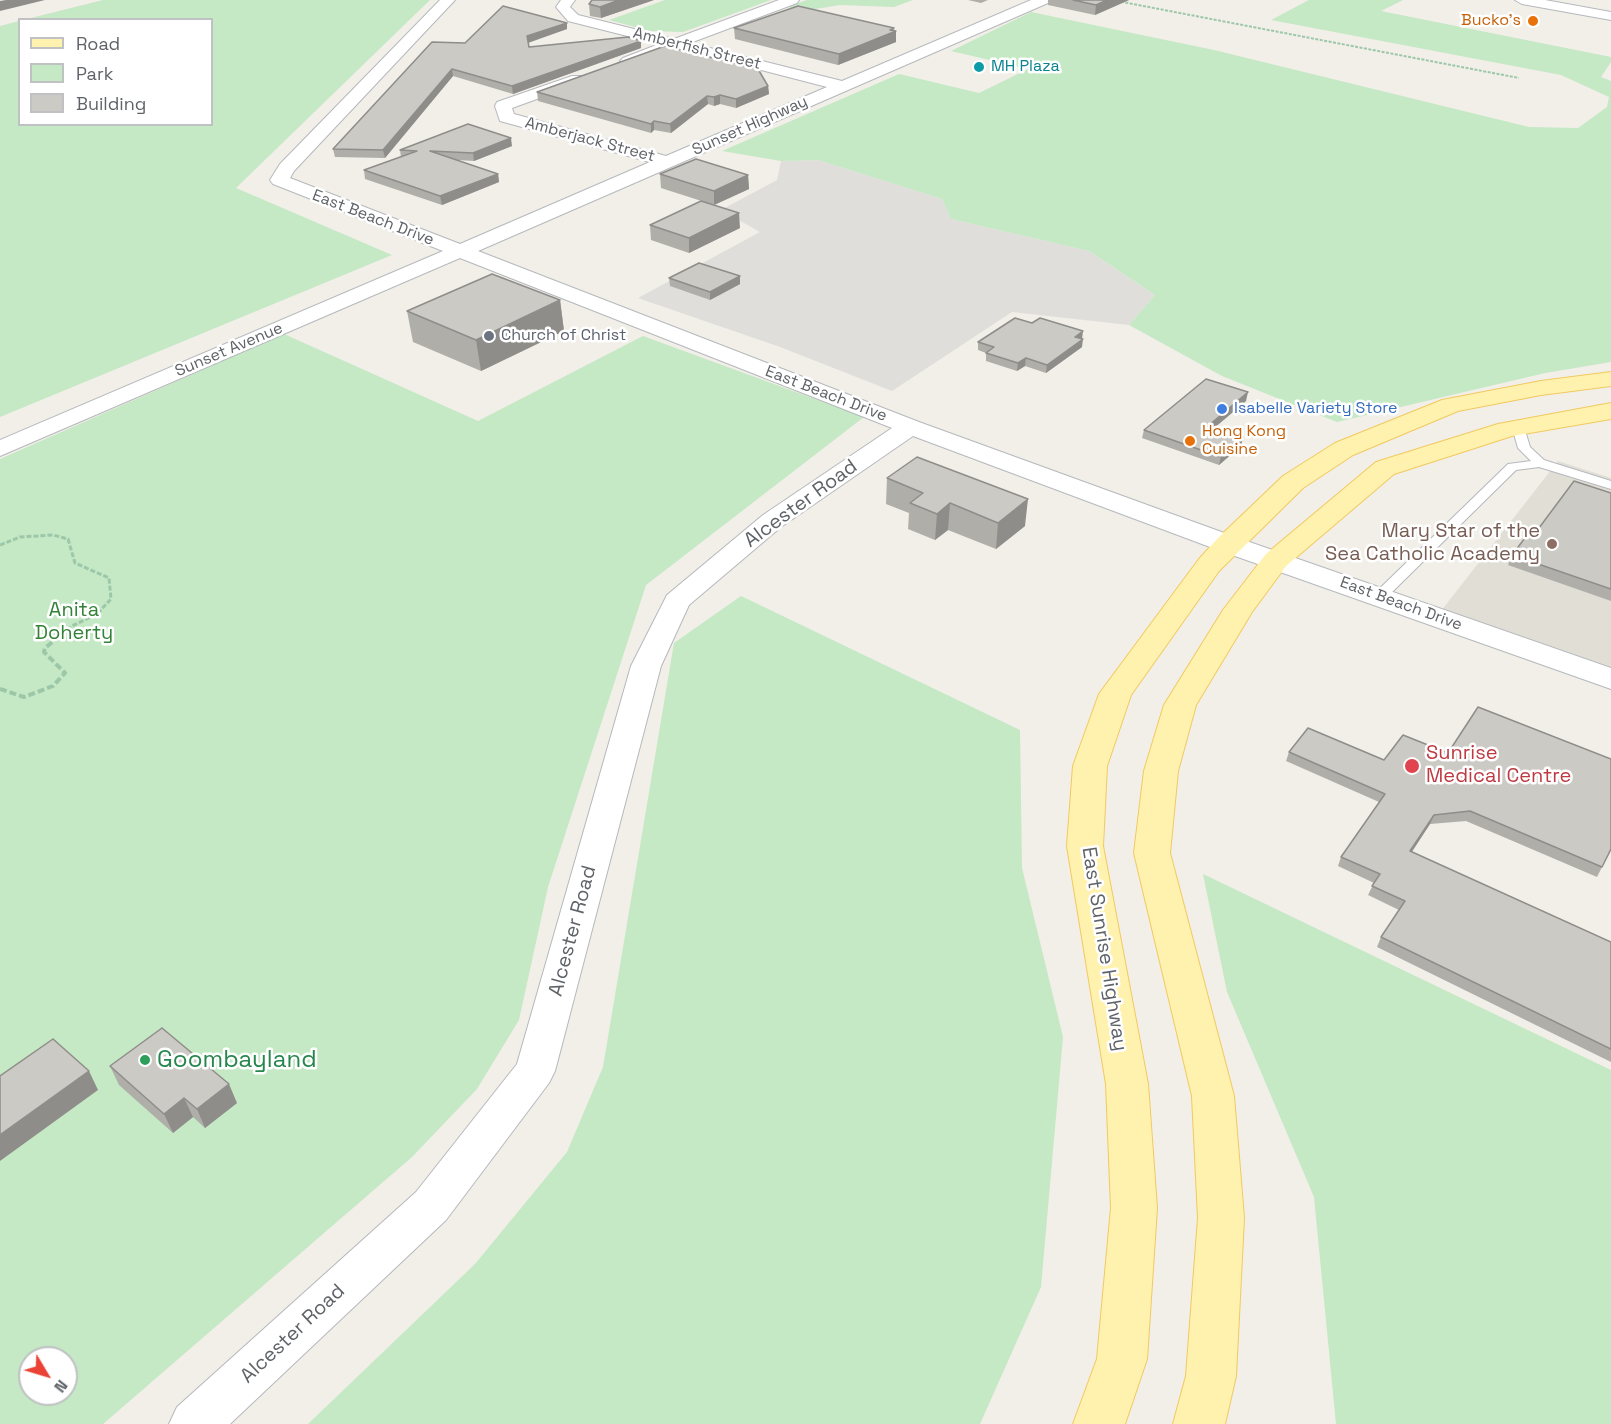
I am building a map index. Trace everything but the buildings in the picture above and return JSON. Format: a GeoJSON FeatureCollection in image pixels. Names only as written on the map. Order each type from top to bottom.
{"type":"FeatureCollection","features":[{"type":"Feature","properties":{"kind":"main road","name":"East Sunrise Highway"},"geometry":{"type":"LineString","coordinates":[[1099,1424],[1122,1359],[1134,1208],[1127,1083],[1085,846],[1090,766],[1115,694],[1228,544],[1293,482],[1344,449],[1451,405],[1541,388],[1611,379]]}},
{"type":"Feature","properties":{"kind":"main road"},"geometry":{"type":"LineString","coordinates":[[1199,1424],[1211,1376],[1221,1218],[1213,1096],[1152,853],[1161,771],[1180,705],[1238,610],[1276,560],[1385,468],[1518,427],[1611,411]]}},
{"type":"Feature","properties":{"kind":"street","name":"East Beach Drive"},"geometry":{"type":"LineString","coordinates":[[448,0],[286,168],[279,180],[910,427],[1228,544],[1611,679]]}},
{"type":"Feature","properties":{"kind":"street","name":"Amberfish Street"},"geometry":{"type":"LineString","coordinates":[[568,0],[563,7],[573,18],[843,86]]}},
{"type":"Feature","properties":{"kind":"street"},"geometry":{"type":"LineString","coordinates":[[611,67],[792,0]]}},
{"type":"Feature","properties":{"kind":"street","name":"Sunset Highway"},"geometry":{"type":"LineString","coordinates":[[457,251],[1043,0]]}},
{"type":"Feature","properties":{"kind":"street"},"geometry":{"type":"LineString","coordinates":[[1522,0],[1611,16]]}},
{"type":"Feature","properties":{"kind":"street","name":"Amberjack Street"},"geometry":{"type":"LineString","coordinates":[[589,74],[503,105],[506,117],[669,162]]}},
{"type":"Feature","properties":{"kind":"street","name":"Sunset Avenue"},"geometry":{"type":"LineString","coordinates":[[0,449],[457,251]]}},
{"type":"Feature","properties":{"kind":"street","name":"Alcester Road"},"geometry":{"type":"LineString","coordinates":[[194,1424],[431,1206],[535,1071],[646,666],[677,601],[772,521],[910,427]]}},
{"type":"Feature","properties":{"kind":"lane"},"geometry":{"type":"LineString","coordinates":[[1518,427],[1524,448],[1540,463]]}},
{"type":"Feature","properties":{"kind":"lane"},"geometry":{"type":"LineString","coordinates":[[1380,596],[1512,467],[1540,463],[1611,485]]}},
{"type":"Feature","properties":{"kind":"path"},"geometry":{"type":"LineString","coordinates":[[1112,0],[1519,78]]}},
{"type":"Feature","properties":{"kind":"path"},"geometry":{"type":"LineString","coordinates":[[0,544],[20,537],[53,535],[68,539],[75,563],[109,578],[111,599],[97,614],[72,626],[45,648],[44,652],[65,673],[53,686],[24,697],[0,689]]}},
{"type":"Feature","properties":{"kind":"shaded area"},"geometry":{"type":"Polygon","coordinates":[[[818,160],[942,199],[951,219],[1089,251],[1155,295],[1129,325],[1012,312],[892,391],[780,347],[638,298],[760,232],[721,210],[777,180],[781,161],[818,160]]]}},
{"type":"Feature","properties":{"kind":"shaded area","name":"Mary Star of the Sea Catholic Academy"},"geometry":{"type":"Polygon","coordinates":[[[1558,461],[1611,478],[1611,673],[1441,611],[1558,461]]]}},
{"type":"Feature","properties":{"kind":"green space"},"geometry":{"type":"Polygon","coordinates":[[[103,0],[430,0],[236,188],[392,255],[0,417],[0,26],[18,21],[18,126],[213,126],[213,18],[31,18],[103,0]]]}},
{"type":"Feature","properties":{"kind":"green space"},"geometry":{"type":"Polygon","coordinates":[[[665,0],[771,0],[683,32],[650,31],[609,20],[665,0]]]}},
{"type":"Feature","properties":{"kind":"green space"},"geometry":{"type":"Polygon","coordinates":[[[807,0],[913,0],[894,7],[840,5],[809,10],[786,7],[807,0]]]}},
{"type":"Feature","properties":{"kind":"green space"},"geometry":{"type":"Polygon","coordinates":[[[1309,0],[1403,0],[1381,11],[1611,57],[1611,62],[1601,77],[1611,81],[1611,362],[1545,373],[1337,422],[1222,376],[1129,325],[1155,295],[1089,251],[951,219],[942,199],[818,160],[781,161],[722,151],[899,74],[979,93],[1028,69],[951,51],[1031,12],[1214,50],[1529,127],[1578,128],[1607,107],[1609,97],[1561,75],[1271,20],[1309,0]]]}},
{"type":"Feature","properties":{"kind":"green space","name":"Anita Doherty"},"geometry":{"type":"Polygon","coordinates":[[[284,334],[478,421],[643,336],[864,417],[646,585],[548,887],[519,1020],[477,1089],[412,1157],[103,1424],[0,1424],[0,459],[284,334]]]}},
{"type":"Feature","properties":{"kind":"green space"},"geometry":{"type":"Polygon","coordinates":[[[741,596],[1020,730],[1022,868],[1063,1037],[1041,1287],[980,1424],[308,1424],[475,1264],[567,1152],[603,1067],[674,643],[741,596]]]}},
{"type":"Feature","properties":{"kind":"green space"},"geometry":{"type":"Polygon","coordinates":[[[1203,874],[1611,1070],[1611,1424],[1336,1424],[1314,1197],[1227,992],[1203,874]]]}},
{"type":"Feature","properties":{"kind":"place","name":"Bucko's"},"geometry":{"type":"Point","coordinates":[1533,21]}},
{"type":"Feature","properties":{"kind":"place","name":"MH Plaza"},"geometry":{"type":"Point","coordinates":[979,67]}},
{"type":"Feature","properties":{"kind":"place","name":"Church of Christ"},"geometry":{"type":"Point","coordinates":[489,336]}},
{"type":"Feature","properties":{"kind":"place","name":"Isabelle Variety Store"},"geometry":{"type":"Point","coordinates":[1222,409]}},
{"type":"Feature","properties":{"kind":"place","name":"Hong Kong Cuisine"},"geometry":{"type":"Point","coordinates":[1190,441]}},
{"type":"Feature","properties":{"kind":"place","name":"Mary Star of the Sea Catholic Academy"},"geometry":{"type":"Point","coordinates":[1552,544]}},
{"type":"Feature","properties":{"kind":"place","name":"Sunrise Medical Centre"},"geometry":{"type":"Point","coordinates":[1412,766]}},
{"type":"Feature","properties":{"kind":"place","name":"Goombayland"},"geometry":{"type":"Point","coordinates":[145,1060]}}]}
